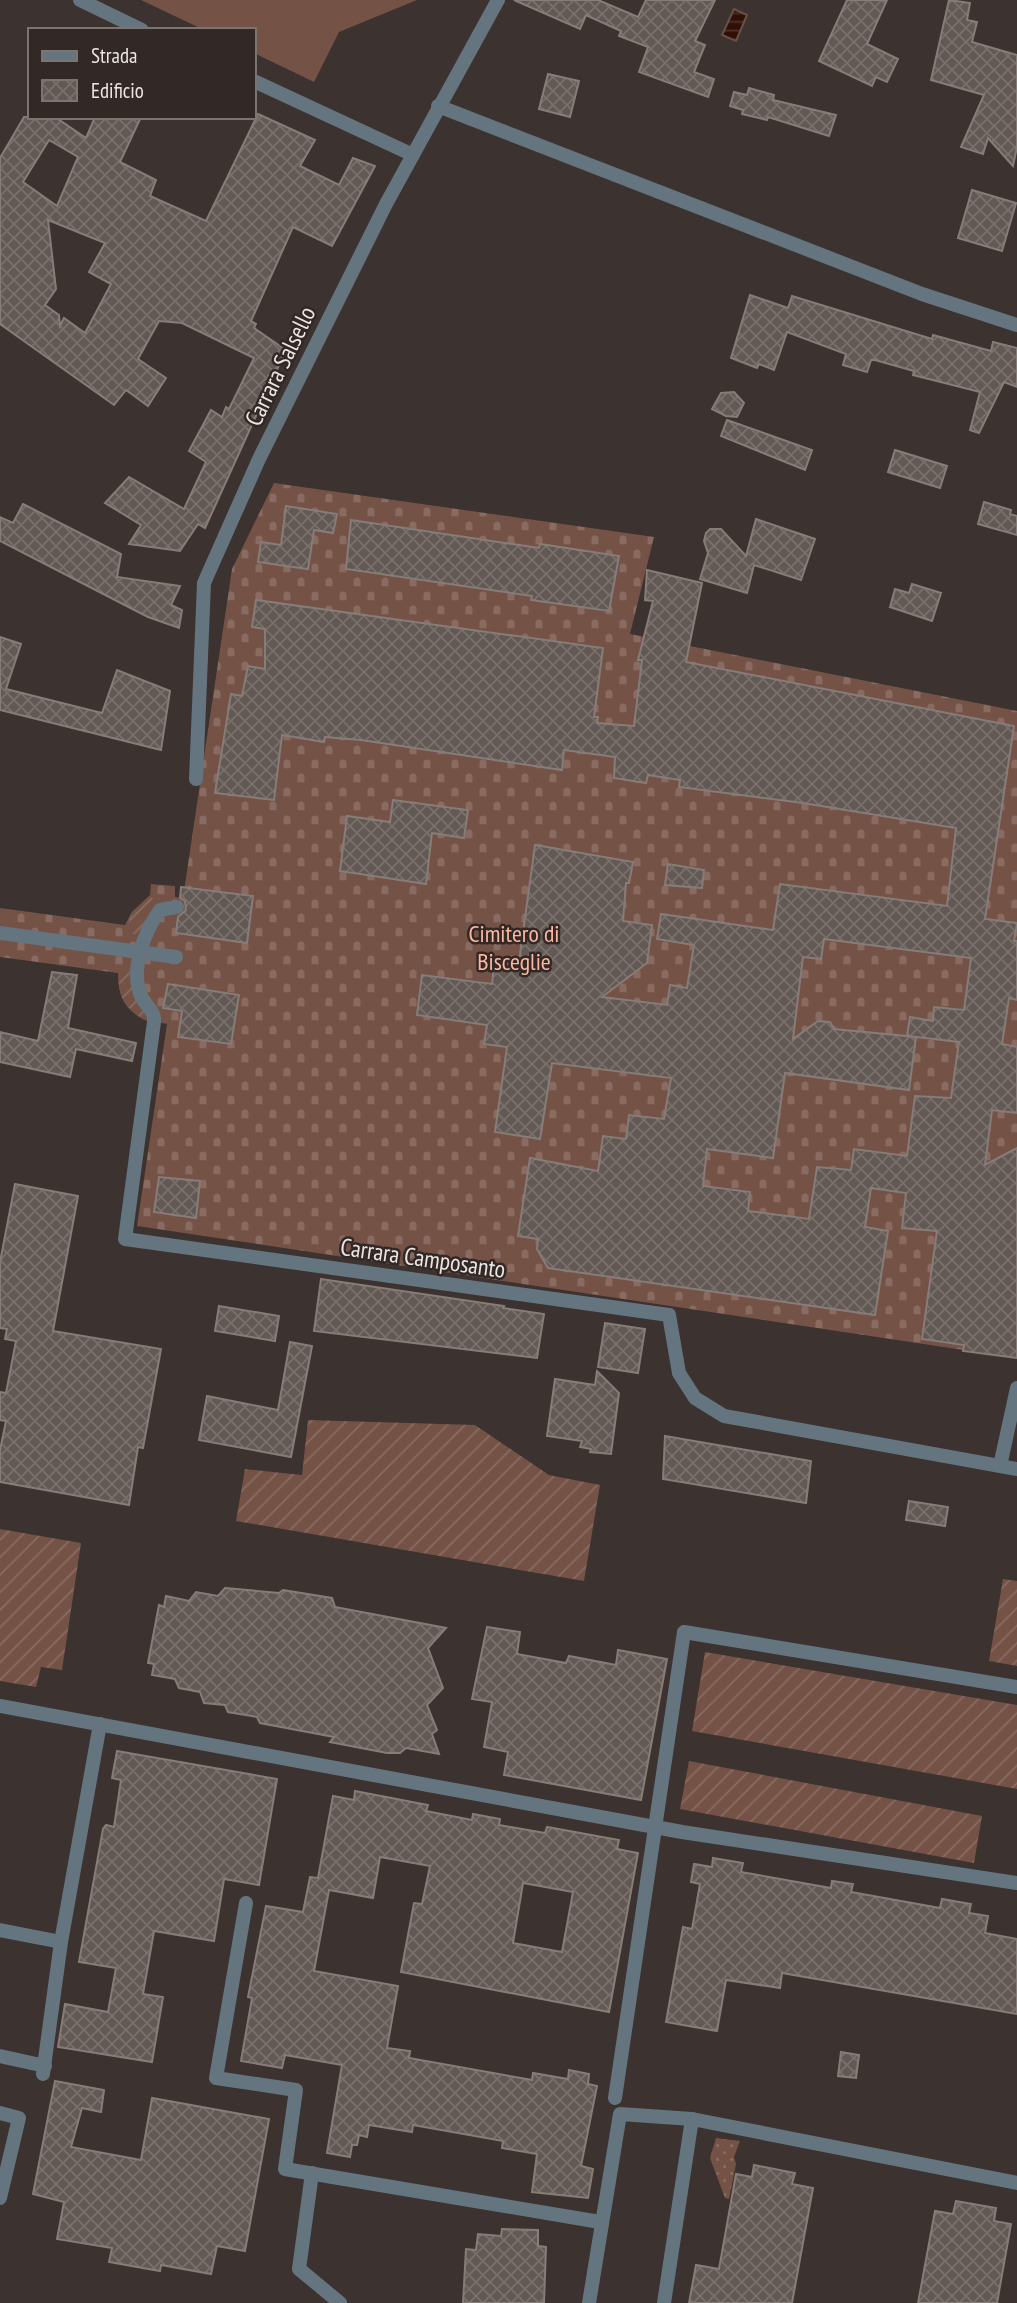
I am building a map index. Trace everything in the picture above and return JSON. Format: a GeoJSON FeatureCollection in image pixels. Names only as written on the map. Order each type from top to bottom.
{"type":"FeatureCollection","features":[{"type":"Feature","properties":{"kind":"street"},"geometry":{"type":"LineString","coordinates":[[80,0],[138,28]]}},
{"type":"Feature","properties":{"kind":"street","name":"Carrara Salsello"},"geometry":{"type":"LineString","coordinates":[[196,779],[204,583],[259,459],[411,154],[498,0]]}},
{"type":"Feature","properties":{"kind":"street"},"geometry":{"type":"LineString","coordinates":[[256,82],[411,154]]}},
{"type":"Feature","properties":{"kind":"street"},"geometry":{"type":"LineString","coordinates":[[439,106],[922,294],[1017,325]]}},
{"type":"Feature","properties":{"kind":"street","name":"Carrara Camposanto"},"geometry":{"type":"LineString","coordinates":[[177,907],[160,910],[148,925],[141,952],[138,984],[142,998],[155,1014],[125,1239],[669,1315],[680,1373],[695,1398],[724,1416],[1017,1469]]}},
{"type":"Feature","properties":{"kind":"street"},"geometry":{"type":"LineString","coordinates":[[0,933],[176,957]]}},
{"type":"Feature","properties":{"kind":"street"},"geometry":{"type":"LineString","coordinates":[[1000,1465],[1017,1388]]}},
{"type":"Feature","properties":{"kind":"street"},"geometry":{"type":"LineString","coordinates":[[615,2098],[684,1632],[1017,1687]]}},
{"type":"Feature","properties":{"kind":"street"},"geometry":{"type":"LineString","coordinates":[[0,1706],[656,1827],[1017,1883]]}},
{"type":"Feature","properties":{"kind":"street"},"geometry":{"type":"LineString","coordinates":[[0,2056],[44,2070],[61,1942],[100,1724]]}},
{"type":"Feature","properties":{"kind":"street"},"geometry":{"type":"LineString","coordinates":[[246,1903],[216,2078],[296,2090],[285,2169],[600,2222]]}},
{"type":"Feature","properties":{"kind":"street"},"geometry":{"type":"LineString","coordinates":[[0,1930],[61,1942]]}},
{"type":"Feature","properties":{"kind":"street"},"geometry":{"type":"LineString","coordinates":[[0,2113],[19,2118],[0,2198]]}},
{"type":"Feature","properties":{"kind":"street"},"geometry":{"type":"LineString","coordinates":[[589,2303],[600,2222],[620,2113],[692,2119],[1017,2183]]}},
{"type":"Feature","properties":{"kind":"street"},"geometry":{"type":"LineString","coordinates":[[664,2303],[692,2119]]}},
{"type":"Feature","properties":{"kind":"street"},"geometry":{"type":"LineString","coordinates":[[312,2173],[299,2269],[340,2303]]}},
{"type":"Feature","properties":{"kind":"green space"},"geometry":{"type":"Polygon","coordinates":[[[141,0],[417,0],[339,32],[314,82],[256,54],[256,28],[200,28],[141,0]]]}},
{"type":"Feature","properties":{"kind":"green space","name":"Cimitero di Bisceglie"},"geometry":{"type":"Polygon","coordinates":[[[274,483],[654,537],[630,634],[1017,711],[1017,1358],[137,1226],[167,1024],[146,1019],[130,1009],[121,995],[118,973],[0,957],[0,908],[125,925],[132,912],[150,896],[151,884],[175,886],[175,897],[183,898],[232,569],[274,483]]]}},
{"type":"Feature","properties":{"kind":"green space"},"geometry":{"type":"Polygon","coordinates":[[[150,895],[158,904],[139,935],[125,933],[132,912],[150,895]]]}},
{"type":"Feature","properties":{"kind":"green space"},"geometry":{"type":"Polygon","coordinates":[[[121,965],[134,968],[147,1010],[147,1021],[132,1012],[122,999],[119,983],[121,965]]]}},
{"type":"Feature","properties":{"kind":"green space"},"geometry":{"type":"Polygon","coordinates":[[[308,1420],[475,1425],[549,1475],[600,1485],[584,1581],[236,1521],[245,1469],[302,1475],[308,1420]]]}},
{"type":"Feature","properties":{"kind":"green space"},"geometry":{"type":"Polygon","coordinates":[[[0,1529],[81,1543],[62,1670],[41,1667],[36,1687],[0,1681],[0,1529]]]}},
{"type":"Feature","properties":{"kind":"green space"},"geometry":{"type":"Polygon","coordinates":[[[1003,1579],[1017,1581],[1017,1666],[989,1661],[1003,1579]]]}},
{"type":"Feature","properties":{"kind":"green space"},"geometry":{"type":"Polygon","coordinates":[[[705,1652],[1017,1705],[1017,1789],[692,1731],[705,1652]]]}},
{"type":"Feature","properties":{"kind":"green space"},"geometry":{"type":"Polygon","coordinates":[[[689,1761],[982,1816],[974,1863],[680,1809],[689,1761]]]}},
{"type":"Feature","properties":{"kind":"green space"},"geometry":{"type":"Polygon","coordinates":[[[716,2138],[740,2141],[734,2157],[736,2164],[729,2199],[725,2198],[710,2158],[716,2138]]]}},
{"type":"Feature","properties":{"kind":"shaded area"},"geometry":{"type":"Polygon","coordinates":[[[734,9],[747,15],[736,41],[722,35],[734,9]]]}},
{"type":"Feature","properties":{"kind":"building"},"geometry":{"type":"Polygon","coordinates":[[[514,0],[598,0],[638,17],[646,0],[715,0],[695,41],[705,45],[694,72],[714,79],[708,97],[639,72],[648,47],[619,36],[621,31],[586,15],[580,29],[514,0]]]}},
{"type":"Feature","properties":{"kind":"building"},"geometry":{"type":"Polygon","coordinates":[[[847,0],[887,0],[867,44],[898,59],[887,82],[876,77],[872,86],[819,61],[847,0]]]}},
{"type":"Feature","properties":{"kind":"building"},"geometry":{"type":"Polygon","coordinates":[[[949,0],[970,3],[967,20],[977,22],[972,42],[1017,55],[1017,147],[1013,166],[988,138],[983,154],[961,147],[984,95],[931,80],[949,0]]]}},
{"type":"Feature","properties":{"kind":"building"},"geometry":{"type":"Polygon","coordinates":[[[548,74],[579,81],[570,117],[539,109],[548,74]]]}},
{"type":"Feature","properties":{"kind":"building"},"geometry":{"type":"Polygon","coordinates":[[[749,88],[774,95],[773,100],[836,115],[829,136],[768,117],[767,120],[742,114],[743,110],[730,106],[734,92],[747,95],[749,88]]]}},
{"type":"Feature","properties":{"kind":"building"},"geometry":{"type":"Polygon","coordinates":[[[258,114],[315,140],[300,166],[339,185],[353,158],[375,166],[332,246],[293,227],[251,321],[256,324],[254,328],[286,350],[205,528],[198,524],[180,551],[129,544],[141,525],[105,503],[129,477],[184,509],[206,462],[189,451],[211,410],[222,417],[226,407],[229,409],[254,358],[182,323],[159,321],[138,359],[166,378],[148,406],[126,390],[114,405],[0,324],[0,158],[24,117],[58,119],[86,138],[94,119],[140,119],[120,162],[156,180],[150,196],[206,221],[258,114]],[[49,140],[23,182],[57,206],[78,157],[49,140]],[[48,220],[56,289],[45,305],[59,315],[60,326],[64,318],[85,333],[111,284],[89,272],[105,243],[48,220]]]}},
{"type":"Feature","properties":{"kind":"building"},"geometry":{"type":"Polygon","coordinates":[[[972,190],[1016,203],[1002,251],[958,238],[972,190]]]}},
{"type":"Feature","properties":{"kind":"building"},"geometry":{"type":"Polygon","coordinates":[[[750,295],[788,308],[792,296],[932,339],[933,335],[991,351],[993,342],[1017,348],[1017,387],[1004,382],[979,433],[970,430],[980,392],[913,375],[914,371],[875,360],[871,360],[867,372],[843,365],[846,354],[787,332],[774,370],[759,364],[757,368],[731,358],[750,295]]]}},
{"type":"Feature","properties":{"kind":"building"},"geometry":{"type":"Polygon","coordinates":[[[734,392],[744,403],[737,417],[726,416],[712,409],[721,393],[734,392]]]}},
{"type":"Feature","properties":{"kind":"building"},"geometry":{"type":"Polygon","coordinates":[[[727,420],[812,450],[805,470],[721,436],[727,420]]]}},
{"type":"Feature","properties":{"kind":"building"},"geometry":{"type":"Polygon","coordinates":[[[895,450],[947,466],[940,488],[888,472],[895,450]]]}},
{"type":"Feature","properties":{"kind":"building"},"geometry":{"type":"Polygon","coordinates":[[[984,502],[1011,510],[1010,514],[1017,516],[1017,535],[978,524],[984,502]]]}},
{"type":"Feature","properties":{"kind":"building"},"geometry":{"type":"Polygon","coordinates":[[[23,504],[121,554],[117,577],[180,586],[171,605],[182,610],[179,628],[148,617],[0,541],[0,517],[13,523],[23,504]]]}},
{"type":"Feature","properties":{"kind":"building"},"geometry":{"type":"Polygon","coordinates":[[[286,506],[337,514],[333,533],[314,530],[308,569],[258,562],[261,542],[281,545],[286,506]]]}},
{"type":"Feature","properties":{"kind":"building"},"geometry":{"type":"Polygon","coordinates":[[[756,519],[815,539],[801,580],[754,565],[747,593],[700,579],[708,553],[704,541],[706,533],[710,529],[721,529],[746,556],[756,519]]]}},
{"type":"Feature","properties":{"kind":"building"},"geometry":{"type":"Polygon","coordinates":[[[351,520],[539,548],[540,544],[619,556],[609,611],[531,600],[532,596],[346,569],[351,520]]]}},
{"type":"Feature","properties":{"kind":"building"},"geometry":{"type":"Polygon","coordinates":[[[647,570],[702,583],[686,662],[1014,726],[985,919],[1017,923],[1014,941],[1017,941],[1017,1000],[1009,998],[1002,1044],[1017,1047],[1017,1113],[992,1110],[985,1165],[1017,1148],[1017,1358],[963,1351],[964,1345],[922,1339],[937,1231],[902,1228],[906,1193],[871,1188],[865,1227],[888,1231],[875,1315],[548,1268],[537,1249],[538,1239],[518,1236],[530,1158],[598,1171],[603,1136],[626,1139],[629,1115],[664,1119],[671,1078],[552,1063],[540,1139],[495,1132],[507,1047],[484,1044],[487,1025],[417,1015],[422,975],[492,984],[494,966],[518,969],[535,845],[633,862],[629,883],[626,883],[623,921],[652,925],[647,963],[602,997],[667,1005],[670,985],[687,988],[694,945],[657,939],[661,914],[773,930],[780,884],[947,906],[956,828],[803,803],[679,787],[680,780],[648,775],[646,783],[614,778],[615,757],[564,750],[562,770],[325,737],[324,742],[282,735],[274,800],[215,793],[231,694],[242,696],[248,666],[265,669],[265,629],[252,627],[256,600],[603,648],[594,717],[598,717],[597,723],[634,726],[642,660],[638,660],[653,601],[645,600],[647,570]],[[824,939],[821,959],[803,957],[793,1039],[818,1021],[830,1022],[834,1029],[914,1037],[907,1036],[910,1017],[933,1021],[934,1007],[964,1010],[971,958],[824,939]],[[916,1037],[909,1090],[785,1073],[773,1158],[707,1149],[703,1186],[750,1192],[748,1211],[809,1219],[817,1167],[851,1170],[854,1149],[907,1156],[915,1096],[951,1098],[959,1042],[916,1037]]]}},
{"type":"Feature","properties":{"kind":"building"},"geometry":{"type":"Polygon","coordinates":[[[912,584],[941,593],[932,621],[890,607],[895,589],[909,593],[912,584]]]}},
{"type":"Feature","properties":{"kind":"building"},"geometry":{"type":"Polygon","coordinates":[[[0,637],[21,644],[6,689],[102,713],[117,670],[170,691],[161,750],[0,710],[0,637]]]}},
{"type":"Feature","properties":{"kind":"building"},"geometry":{"type":"Polygon","coordinates":[[[393,800],[468,810],[464,838],[432,833],[426,884],[340,871],[347,816],[390,822],[393,800]]]}},
{"type":"Feature","properties":{"kind":"building"},"geometry":{"type":"Polygon","coordinates":[[[668,864],[704,870],[702,888],[665,885],[668,864]]]}},
{"type":"Feature","properties":{"kind":"building"},"geometry":{"type":"Polygon","coordinates":[[[181,887],[253,896],[247,943],[176,933],[178,917],[186,910],[185,901],[180,898],[181,887]]]}},
{"type":"Feature","properties":{"kind":"building"},"geometry":{"type":"Polygon","coordinates":[[[52,972],[77,975],[68,1028],[136,1043],[132,1061],[76,1049],[70,1077],[0,1062],[0,1032],[38,1041],[52,972]]]}},
{"type":"Feature","properties":{"kind":"building"},"geometry":{"type":"Polygon","coordinates":[[[168,984],[239,995],[231,1044],[178,1037],[182,1011],[163,1008],[168,984]]]}},
{"type":"Feature","properties":{"kind":"building"},"geometry":{"type":"Polygon","coordinates":[[[159,1177],[200,1181],[196,1218],[154,1212],[159,1177]]]}},
{"type":"Feature","properties":{"kind":"building"},"geometry":{"type":"Polygon","coordinates":[[[15,1184],[78,1196],[53,1331],[161,1349],[143,1448],[138,1447],[129,1505],[0,1482],[0,1450],[6,1421],[0,1420],[0,1392],[6,1393],[16,1341],[5,1339],[7,1329],[0,1328],[0,1262],[15,1184]]]}},
{"type":"Feature","properties":{"kind":"building"},"geometry":{"type":"Polygon","coordinates":[[[321,1279],[544,1314],[537,1358],[314,1331],[321,1279]]]}},
{"type":"Feature","properties":{"kind":"building"},"geometry":{"type":"Polygon","coordinates":[[[219,1306],[279,1316],[275,1341],[215,1331],[219,1306]]]}},
{"type":"Feature","properties":{"kind":"building"},"geometry":{"type":"Polygon","coordinates":[[[605,1323],[645,1329],[638,1373],[598,1367],[605,1323]]]}},
{"type":"Feature","properties":{"kind":"building"},"geometry":{"type":"Polygon","coordinates":[[[290,1342],[312,1346],[291,1457],[199,1440],[207,1396],[278,1410],[290,1342]]]}},
{"type":"Feature","properties":{"kind":"building"},"geometry":{"type":"Polygon","coordinates":[[[597,1371],[619,1393],[611,1454],[590,1452],[591,1449],[580,1447],[582,1441],[547,1436],[555,1379],[595,1385],[597,1371]]]}},
{"type":"Feature","properties":{"kind":"building"},"geometry":{"type":"Polygon","coordinates":[[[665,1436],[811,1461],[806,1503],[663,1479],[665,1436]]]}},
{"type":"Feature","properties":{"kind":"building"},"geometry":{"type":"Polygon","coordinates":[[[909,1501],[948,1507],[945,1526],[906,1520],[909,1501]]]}},
{"type":"Feature","properties":{"kind":"building"},"geometry":{"type":"Polygon","coordinates":[[[225,1588],[279,1593],[283,1590],[332,1598],[335,1607],[446,1628],[428,1648],[443,1688],[427,1705],[437,1730],[432,1734],[439,1754],[406,1748],[400,1753],[387,1753],[330,1742],[334,1737],[260,1723],[257,1717],[228,1712],[225,1705],[204,1703],[200,1692],[179,1688],[175,1679],[152,1675],[154,1664],[148,1663],[159,1605],[164,1607],[166,1596],[189,1601],[196,1592],[218,1596],[225,1588]]]}},
{"type":"Feature","properties":{"kind":"building"},"geometry":{"type":"Polygon","coordinates":[[[487,1627],[520,1632],[517,1654],[566,1663],[569,1656],[616,1665],[618,1650],[667,1659],[641,1800],[504,1775],[508,1752],[484,1747],[492,1702],[472,1699],[487,1627]]]}},
{"type":"Feature","properties":{"kind":"building"},"geometry":{"type":"Polygon","coordinates":[[[117,1751],[277,1779],[259,1885],[224,1879],[214,1941],[154,1931],[143,1994],[163,1997],[152,2062],[58,2047],[65,2004],[108,2012],[116,1968],[79,1962],[103,1829],[106,1825],[114,1827],[121,1780],[112,1778],[117,1751]]]}},
{"type":"Feature","properties":{"kind":"building"},"geometry":{"type":"Polygon","coordinates":[[[355,1791],[428,1805],[426,1811],[472,1820],[473,1814],[500,1819],[499,1825],[545,1833],[547,1827],[619,1840],[617,1849],[638,1853],[609,2012],[401,1972],[414,1903],[422,1904],[430,1866],[380,1857],[373,1898],[329,1890],[314,1971],[398,1986],[387,2048],[410,2051],[409,2058],[532,2080],[533,2073],[568,2079],[569,2070],[589,2074],[588,2084],[597,2086],[581,2166],[593,2169],[588,2198],[532,2192],[537,2154],[502,2148],[503,2141],[413,2125],[412,2132],[369,2125],[367,2137],[359,2135],[357,2145],[352,2145],[350,2157],[327,2153],[342,2065],[285,2055],[282,2068],[241,2061],[252,1998],[248,1997],[266,1906],[303,1912],[310,1877],[318,1878],[333,1796],[354,1800],[355,1791]],[[523,1883],[513,1943],[562,1952],[573,1892],[523,1883]]]}},
{"type":"Feature","properties":{"kind":"building"},"geometry":{"type":"Polygon","coordinates":[[[713,1858],[743,1863],[741,1872],[831,1888],[832,1881],[853,1884],[851,1892],[940,1908],[942,1899],[971,1904],[969,1913],[988,1916],[985,1933],[1017,1939],[1017,2014],[782,1973],[780,1988],[726,1980],[717,2031],[666,2022],[683,1927],[692,1929],[700,1884],[691,1882],[694,1864],[712,1867],[713,1858]]]}},
{"type":"Feature","properties":{"kind":"building"},"geometry":{"type":"Polygon","coordinates":[[[841,2052],[859,2055],[856,2078],[838,2076],[841,2052]]]}},
{"type":"Feature","properties":{"kind":"building"},"geometry":{"type":"Polygon","coordinates":[[[55,2081],[104,2090],[101,2112],[82,2108],[71,2147],[141,2160],[152,2098],[269,2119],[245,2251],[217,2246],[211,2274],[161,2265],[160,2271],[109,2262],[112,2248],[57,2239],[64,2202],[33,2194],[55,2081]]]}},
{"type":"Feature","properties":{"kind":"building"},"geometry":{"type":"Polygon","coordinates":[[[754,2165],[795,2173],[792,2184],[813,2188],[792,2303],[689,2303],[696,2265],[719,2269],[736,2174],[752,2177],[754,2165]]]}},
{"type":"Feature","properties":{"kind":"building"},"geometry":{"type":"Polygon","coordinates":[[[956,2201],[996,2208],[994,2221],[1011,2224],[997,2303],[918,2303],[935,2211],[953,2214],[956,2201]]]}},
{"type":"Feature","properties":{"kind":"building"},"geometry":{"type":"Polygon","coordinates":[[[502,2229],[538,2230],[538,2246],[546,2247],[544,2303],[463,2303],[466,2249],[476,2250],[478,2234],[501,2236],[502,2229]]]}}]}
